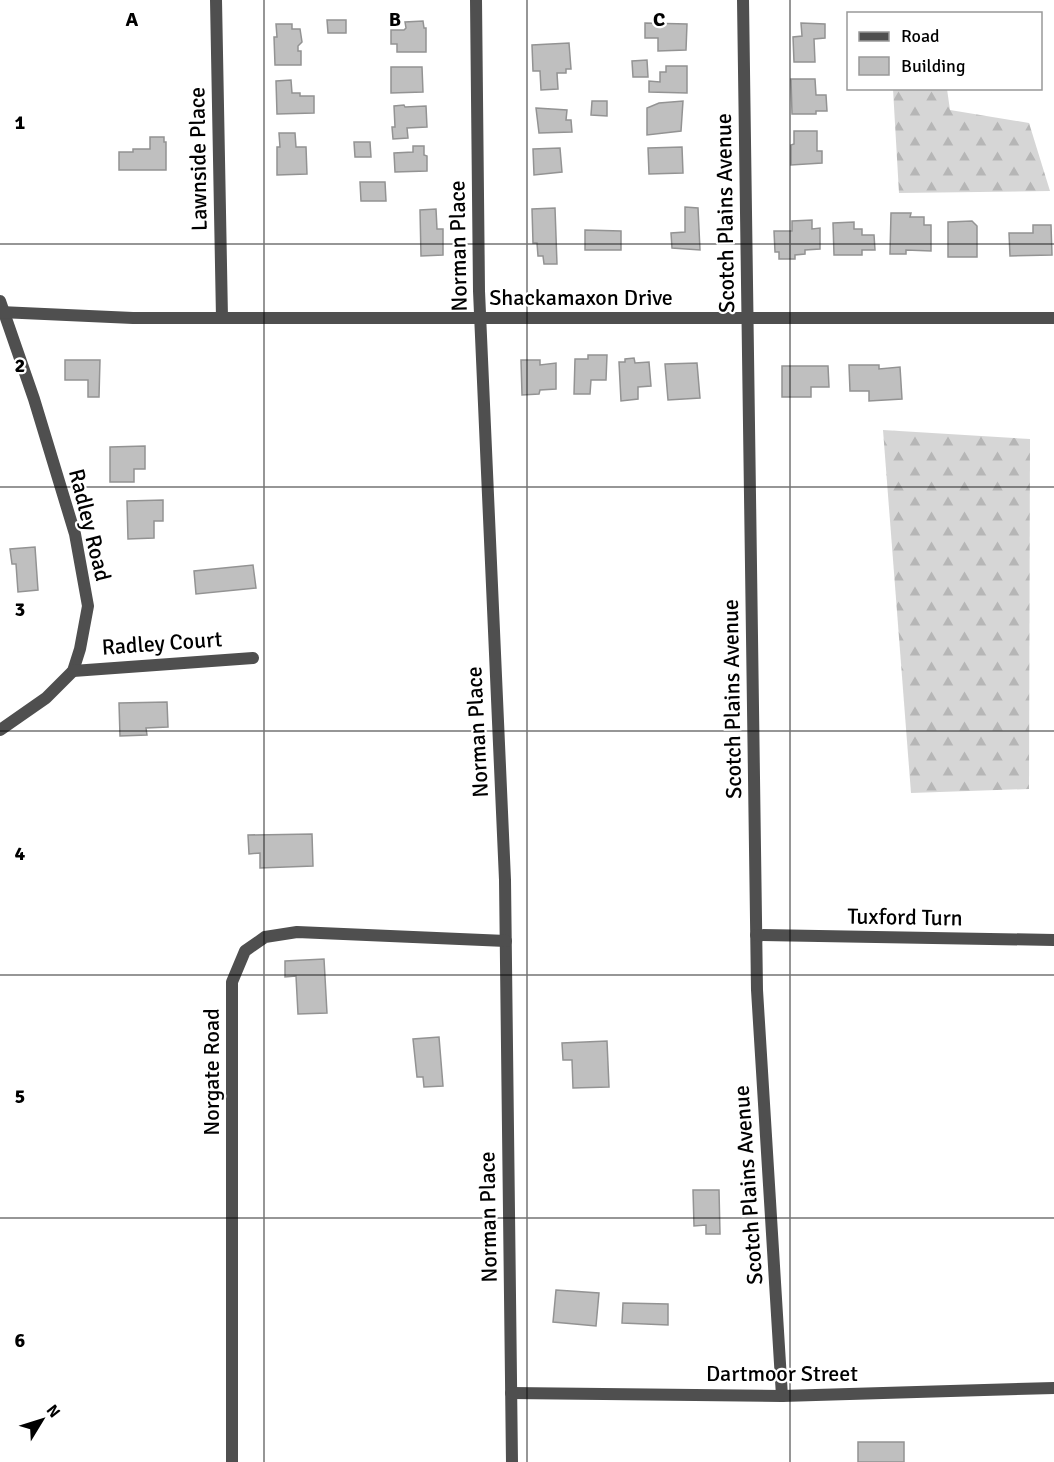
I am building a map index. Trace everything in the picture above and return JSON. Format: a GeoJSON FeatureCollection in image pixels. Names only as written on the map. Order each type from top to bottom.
{"type":"FeatureCollection","features":[{"type":"Feature","properties":{"kind":"street","name":"Lawnside Place"},"geometry":{"type":"LineString","coordinates":[[216,0],[222,318]]}},
{"type":"Feature","properties":{"kind":"street","name":"Norman Place"},"geometry":{"type":"LineString","coordinates":[[476,0],[480,318],[505,868],[512,1462]]}},
{"type":"Feature","properties":{"kind":"street","name":"Scotch Plains Avenue"},"geometry":{"type":"LineString","coordinates":[[744,0],[757,990],[782,1396]]}},
{"type":"Feature","properties":{"kind":"street","name":"Shackamaxon Drive"},"geometry":{"type":"LineString","coordinates":[[1,308],[133,318],[1054,318]]}},
{"type":"Feature","properties":{"kind":"street","name":"Radley Road"},"geometry":{"type":"LineString","coordinates":[[0,730],[46,698],[73,671],[88,606],[75,534],[34,399],[1,308]]}},
{"type":"Feature","properties":{"kind":"street","name":"Radley Court"},"geometry":{"type":"LineString","coordinates":[[73,671],[253,658]]}},
{"type":"Feature","properties":{"kind":"street","name":"Norgate Road"},"geometry":{"type":"LineString","coordinates":[[232,1462],[232,982],[245,951],[265,937],[297,932],[506,941]]}},
{"type":"Feature","properties":{"kind":"street","name":"Tuxford Turn"},"geometry":{"type":"LineString","coordinates":[[756,935],[1054,940]]}},
{"type":"Feature","properties":{"kind":"street","name":"Dartmoor Street"},"geometry":{"type":"LineString","coordinates":[[511,1393],[782,1396],[1054,1388]]}},
{"type":"Feature","properties":{"kind":"green space"},"geometry":{"type":"Polygon","coordinates":[[[893,90],[947,90],[950,110],[1029,123],[1050,191],[899,193],[893,90]]]}},
{"type":"Feature","properties":{"kind":"green space"},"geometry":{"type":"Polygon","coordinates":[[[883,430],[1030,439],[1029,789],[911,793],[883,430]]]}},
{"type":"Feature","properties":{"kind":"building"},"geometry":{"type":"Polygon","coordinates":[[[327,20],[346,20],[346,33],[328,33],[327,20]]]}},
{"type":"Feature","properties":{"kind":"building"},"geometry":{"type":"Polygon","coordinates":[[[423,21],[424,28],[426,28],[426,52],[397,52],[397,44],[391,44],[391,30],[404,30],[405,22],[423,21]]]}},
{"type":"Feature","properties":{"kind":"building"},"geometry":{"type":"Polygon","coordinates":[[[645,23],[687,24],[686,50],[658,51],[658,38],[645,38],[645,23]]]}},
{"type":"Feature","properties":{"kind":"building"},"geometry":{"type":"Polygon","coordinates":[[[801,23],[825,24],[825,38],[814,39],[815,62],[794,62],[793,37],[802,36],[801,23]]]}},
{"type":"Feature","properties":{"kind":"building"},"geometry":{"type":"Polygon","coordinates":[[[276,24],[292,24],[292,29],[300,29],[302,42],[298,46],[298,51],[301,51],[301,65],[275,65],[276,24]]]}},
{"type":"Feature","properties":{"kind":"building"},"geometry":{"type":"Polygon","coordinates":[[[569,43],[571,69],[566,69],[566,73],[557,73],[558,89],[541,90],[540,71],[533,71],[532,45],[569,43]]]}},
{"type":"Feature","properties":{"kind":"building"},"geometry":{"type":"Polygon","coordinates":[[[647,60],[648,77],[633,77],[632,61],[647,60]]]}},
{"type":"Feature","properties":{"kind":"building"},"geometry":{"type":"Polygon","coordinates":[[[666,66],[687,66],[687,93],[649,92],[649,81],[660,82],[660,72],[666,72],[666,66]]]}},
{"type":"Feature","properties":{"kind":"building"},"geometry":{"type":"Polygon","coordinates":[[[391,67],[422,67],[423,92],[391,93],[391,67]]]}},
{"type":"Feature","properties":{"kind":"building"},"geometry":{"type":"Polygon","coordinates":[[[791,79],[815,79],[816,95],[826,95],[827,111],[816,111],[816,114],[792,114],[791,79]]]}},
{"type":"Feature","properties":{"kind":"building"},"geometry":{"type":"Polygon","coordinates":[[[291,80],[292,93],[300,93],[300,96],[314,96],[314,113],[277,114],[276,81],[291,80]]]}},
{"type":"Feature","properties":{"kind":"building"},"geometry":{"type":"Polygon","coordinates":[[[592,101],[607,101],[607,116],[591,115],[592,101]]]}},
{"type":"Feature","properties":{"kind":"building"},"geometry":{"type":"Polygon","coordinates":[[[683,101],[681,131],[647,135],[647,108],[659,103],[683,101]]]}},
{"type":"Feature","properties":{"kind":"building"},"geometry":{"type":"Polygon","coordinates":[[[404,105],[405,107],[426,106],[427,127],[407,128],[408,138],[393,139],[394,106],[404,105]]]}},
{"type":"Feature","properties":{"kind":"building"},"geometry":{"type":"Polygon","coordinates":[[[536,108],[567,110],[566,120],[571,120],[572,132],[539,133],[536,108]]]}},
{"type":"Feature","properties":{"kind":"building"},"geometry":{"type":"Polygon","coordinates":[[[794,131],[817,131],[817,151],[822,151],[822,163],[791,165],[794,131]]]}},
{"type":"Feature","properties":{"kind":"building"},"geometry":{"type":"Polygon","coordinates":[[[279,133],[295,133],[296,147],[306,147],[307,174],[277,175],[279,133]]]}},
{"type":"Feature","properties":{"kind":"building"},"geometry":{"type":"Polygon","coordinates":[[[150,137],[164,137],[166,170],[119,170],[119,152],[150,149],[150,137]]]}},
{"type":"Feature","properties":{"kind":"building"},"geometry":{"type":"Polygon","coordinates":[[[354,142],[370,142],[371,157],[355,157],[354,142]]]}},
{"type":"Feature","properties":{"kind":"building"},"geometry":{"type":"Polygon","coordinates":[[[413,146],[424,146],[427,171],[395,172],[394,153],[413,152],[413,146]]]}},
{"type":"Feature","properties":{"kind":"building"},"geometry":{"type":"Polygon","coordinates":[[[682,147],[683,173],[649,174],[648,148],[682,147]]]}},
{"type":"Feature","properties":{"kind":"building"},"geometry":{"type":"Polygon","coordinates":[[[560,148],[562,172],[534,175],[533,149],[560,148]]]}},
{"type":"Feature","properties":{"kind":"building"},"geometry":{"type":"Polygon","coordinates":[[[360,182],[385,182],[386,201],[361,201],[360,182]]]}},
{"type":"Feature","properties":{"kind":"building"},"geometry":{"type":"Polygon","coordinates":[[[685,207],[698,208],[700,250],[672,248],[671,233],[685,232],[685,207]]]}},
{"type":"Feature","properties":{"kind":"building"},"geometry":{"type":"Polygon","coordinates":[[[555,208],[557,264],[544,264],[543,256],[538,256],[537,243],[533,243],[532,209],[555,208]]]}},
{"type":"Feature","properties":{"kind":"building"},"geometry":{"type":"Polygon","coordinates":[[[436,209],[437,229],[443,229],[443,255],[421,256],[420,210],[436,209]]]}},
{"type":"Feature","properties":{"kind":"building"},"geometry":{"type":"Polygon","coordinates":[[[891,213],[911,213],[910,217],[924,217],[924,225],[931,225],[931,251],[906,250],[906,254],[890,254],[891,213]]]}},
{"type":"Feature","properties":{"kind":"building"},"geometry":{"type":"Polygon","coordinates":[[[812,220],[812,229],[820,228],[820,249],[805,250],[805,254],[795,255],[795,259],[779,259],[779,252],[775,252],[774,231],[792,231],[792,221],[812,220]]]}},
{"type":"Feature","properties":{"kind":"building"},"geometry":{"type":"Polygon","coordinates":[[[972,221],[977,226],[977,257],[948,257],[948,222],[972,221]]]}},
{"type":"Feature","properties":{"kind":"building"},"geometry":{"type":"Polygon","coordinates":[[[854,222],[854,229],[862,229],[862,235],[874,235],[875,250],[862,250],[862,255],[834,255],[833,223],[854,222]]]}},
{"type":"Feature","properties":{"kind":"building"},"geometry":{"type":"Polygon","coordinates":[[[1033,225],[1051,225],[1052,255],[1010,256],[1009,233],[1033,233],[1033,225]]]}},
{"type":"Feature","properties":{"kind":"building"},"geometry":{"type":"Polygon","coordinates":[[[585,230],[621,231],[621,250],[585,250],[585,230]]]}},
{"type":"Feature","properties":{"kind":"building"},"geometry":{"type":"Polygon","coordinates":[[[588,355],[607,355],[606,380],[591,380],[590,394],[574,394],[575,359],[588,359],[588,355]]]}},
{"type":"Feature","properties":{"kind":"building"},"geometry":{"type":"Polygon","coordinates":[[[634,358],[635,363],[649,362],[651,386],[638,387],[638,399],[621,401],[619,362],[634,358]]]}},
{"type":"Feature","properties":{"kind":"building"},"geometry":{"type":"Polygon","coordinates":[[[65,360],[100,360],[99,397],[88,397],[88,380],[65,380],[65,360]]]}},
{"type":"Feature","properties":{"kind":"building"},"geometry":{"type":"Polygon","coordinates":[[[521,360],[540,360],[540,365],[556,363],[556,389],[540,390],[539,394],[522,395],[521,360]]]}},
{"type":"Feature","properties":{"kind":"building"},"geometry":{"type":"Polygon","coordinates":[[[697,363],[700,398],[668,400],[665,364],[697,363]]]}},
{"type":"Feature","properties":{"kind":"building"},"geometry":{"type":"Polygon","coordinates":[[[849,365],[879,365],[879,369],[900,367],[902,399],[869,401],[869,391],[850,391],[849,365]]]}},
{"type":"Feature","properties":{"kind":"building"},"geometry":{"type":"Polygon","coordinates":[[[782,366],[828,366],[829,387],[811,387],[811,397],[782,397],[782,366]]]}},
{"type":"Feature","properties":{"kind":"building"},"geometry":{"type":"Polygon","coordinates":[[[145,446],[145,469],[134,469],[134,482],[110,482],[110,447],[145,446]]]}},
{"type":"Feature","properties":{"kind":"building"},"geometry":{"type":"Polygon","coordinates":[[[163,500],[163,521],[154,521],[154,538],[128,539],[127,501],[163,500]]]}},
{"type":"Feature","properties":{"kind":"building"},"geometry":{"type":"Polygon","coordinates":[[[35,547],[38,590],[18,592],[16,564],[12,564],[10,549],[35,547]]]}},
{"type":"Feature","properties":{"kind":"building"},"geometry":{"type":"Polygon","coordinates":[[[253,565],[256,588],[196,594],[194,571],[253,565]]]}},
{"type":"Feature","properties":{"kind":"building"},"geometry":{"type":"Polygon","coordinates":[[[167,702],[168,727],[146,728],[147,735],[120,736],[119,703],[167,702]]]}},
{"type":"Feature","properties":{"kind":"building"},"geometry":{"type":"Polygon","coordinates":[[[312,834],[313,866],[260,868],[260,853],[249,854],[248,835],[312,834]]]}},
{"type":"Feature","properties":{"kind":"building"},"geometry":{"type":"Polygon","coordinates":[[[324,959],[327,1013],[298,1014],[296,976],[285,977],[285,961],[324,959]]]}},
{"type":"Feature","properties":{"kind":"building"},"geometry":{"type":"Polygon","coordinates":[[[439,1037],[443,1086],[424,1087],[423,1077],[417,1077],[413,1039],[439,1037]]]}},
{"type":"Feature","properties":{"kind":"building"},"geometry":{"type":"Polygon","coordinates":[[[607,1041],[609,1087],[573,1088],[572,1060],[563,1060],[562,1043],[607,1041]]]}},
{"type":"Feature","properties":{"kind":"building"},"geometry":{"type":"Polygon","coordinates":[[[693,1190],[719,1190],[720,1234],[706,1234],[706,1225],[694,1226],[693,1190]]]}},
{"type":"Feature","properties":{"kind":"building"},"geometry":{"type":"Polygon","coordinates":[[[556,1290],[599,1293],[596,1326],[553,1322],[556,1290]]]}},
{"type":"Feature","properties":{"kind":"building"},"geometry":{"type":"Polygon","coordinates":[[[623,1303],[668,1304],[668,1325],[622,1323],[623,1303]]]}},
{"type":"Feature","properties":{"kind":"building"},"geometry":{"type":"Polygon","coordinates":[[[858,1442],[904,1442],[904,1462],[858,1462],[858,1442]]]}}]}
